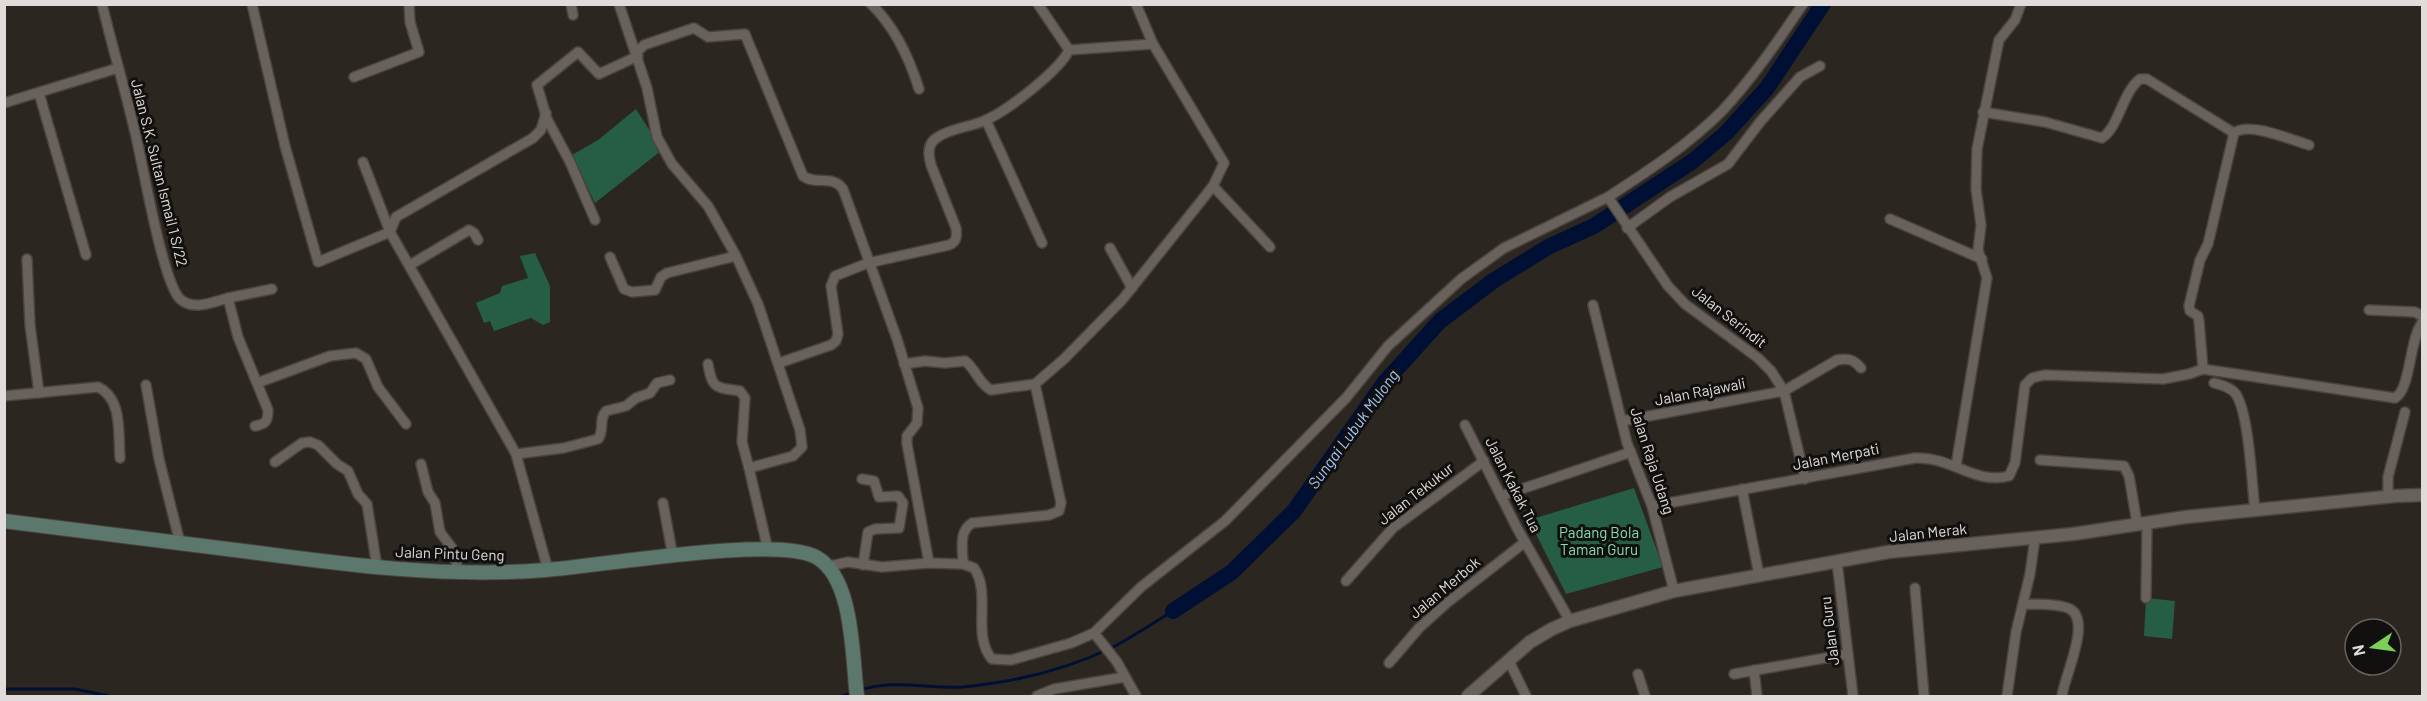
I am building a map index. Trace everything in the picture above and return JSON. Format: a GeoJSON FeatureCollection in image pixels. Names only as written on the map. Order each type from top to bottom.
{"type":"FeatureCollection","features":[{"type":"Feature","properties":{"kind":"main road","name":"Jalan Pintu Geng"},"geometry":{"type":"LineString","coordinates":[[4,521],[377,567],[459,573],[491,574],[548,570],[768,550],[802,551],[830,566]]}},
{"type":"Feature","properties":{"kind":"main road"},"geometry":{"type":"LineString","coordinates":[[830,566],[843,593],[857,696]]}},
{"type":"Feature","properties":{"kind":"street","name":"Jalan S.K. Sultan Ismail 1 S/22"},"geometry":{"type":"LineString","coordinates":[[102,4],[137,139],[167,273],[173,288],[179,298],[196,306],[228,298]]}},
{"type":"Feature","properties":{"kind":"street"},"geometry":{"type":"LineString","coordinates":[[252,4],[282,134],[318,262],[390,232],[396,217],[533,138],[542,128],[546,113]]}},
{"type":"Feature","properties":{"kind":"street"},"geometry":{"type":"LineString","coordinates":[[354,77],[419,52],[410,22],[409,4]]}},
{"type":"Feature","properties":{"kind":"street"},"geometry":{"type":"LineString","coordinates":[[571,4],[573,15]]}},
{"type":"Feature","properties":{"kind":"street"},"geometry":{"type":"LineString","coordinates":[[619,4],[637,54],[657,137],[672,164],[708,206],[736,256],[758,304],[800,430],[802,447],[793,456],[749,468]]}},
{"type":"Feature","properties":{"kind":"street"},"geometry":{"type":"LineString","coordinates":[[871,4],[883,16],[905,50],[919,89]]}},
{"type":"Feature","properties":{"kind":"street"},"geometry":{"type":"LineString","coordinates":[[1038,4],[1069,50]]}},
{"type":"Feature","properties":{"kind":"street"},"geometry":{"type":"LineString","coordinates":[[904,364],[925,361],[945,363],[965,361],[979,381],[991,390],[1035,384],[1081,343],[1132,288],[1213,186],[1224,163],[1153,44],[1136,4]]}},
{"type":"Feature","properties":{"kind":"street"},"geometry":{"type":"LineString","coordinates":[[830,566],[848,562],[882,567],[929,563],[963,564],[974,568],[978,574],[983,607],[984,642],[987,653],[992,659],[1011,660],[1071,643],[1094,633],[1141,587],[1225,521],[1346,398],[1388,345],[1461,279],[1504,248],[1609,198],[1669,156],[1722,111],[1769,54],[1803,4]]}},
{"type":"Feature","properties":{"kind":"street"},"geometry":{"type":"LineString","coordinates":[[1956,466],[1987,278],[1978,249],[1981,225],[1976,189],[1977,149],[1999,40],[2015,20],[2021,4]]}},
{"type":"Feature","properties":{"kind":"street"},"geometry":{"type":"LineString","coordinates":[[595,220],[546,113],[537,85],[578,52],[599,74],[637,54],[644,45],[694,28],[708,37],[745,34],[800,171],[808,180],[838,182],[843,189],[904,364],[918,408],[917,423],[907,435],[907,444],[929,563]]}},
{"type":"Feature","properties":{"kind":"street"},"geometry":{"type":"LineString","coordinates":[[1069,50],[1153,44]]}},
{"type":"Feature","properties":{"kind":"street"},"geometry":{"type":"LineString","coordinates":[[779,363],[831,345],[836,341],[838,334],[831,282],[835,276],[868,263],[954,242],[957,237],[956,228],[931,165],[928,154],[930,145],[937,137],[986,120],[1013,104],[1052,71],[1069,50]]}},
{"type":"Feature","properties":{"kind":"street"},"geometry":{"type":"LineString","coordinates":[[1626,225],[1728,164],[1760,122],[1800,77],[1820,66]]}},
{"type":"Feature","properties":{"kind":"street"},"geometry":{"type":"LineString","coordinates":[[4,103],[118,68]]}},
{"type":"Feature","properties":{"kind":"street"},"geometry":{"type":"LineString","coordinates":[[1983,112],[2045,122],[2102,138],[2108,134],[2120,107],[2135,83],[2140,79],[2147,79],[2234,133]]}},
{"type":"Feature","properties":{"kind":"street"},"geometry":{"type":"LineString","coordinates":[[39,93],[86,255]]}},
{"type":"Feature","properties":{"kind":"street"},"geometry":{"type":"LineString","coordinates":[[986,120],[1042,243]]}},
{"type":"Feature","properties":{"kind":"street"},"geometry":{"type":"LineString","coordinates":[[2234,133],[2245,128],[2258,130],[2309,145]]}},
{"type":"Feature","properties":{"kind":"street"},"geometry":{"type":"LineString","coordinates":[[2234,133],[2208,244],[2200,260],[2189,306],[2190,311],[2198,316],[2203,369],[2395,398],[2403,390],[2414,339],[2422,323]]}},
{"type":"Feature","properties":{"kind":"street"},"geometry":{"type":"LineString","coordinates":[[363,162],[390,232],[516,454],[548,570]]}},
{"type":"Feature","properties":{"kind":"street"},"geometry":{"type":"LineString","coordinates":[[1213,186],[1270,247]]}},
{"type":"Feature","properties":{"kind":"street","name":"Jalan Serindit"},"geometry":{"type":"LineString","coordinates":[[1609,198],[1668,286],[1685,304],[1758,358],[1771,371],[1784,391],[1805,479]]}},
{"type":"Feature","properties":{"kind":"street"},"geometry":{"type":"LineString","coordinates":[[1890,219],[1982,259]]}},
{"type":"Feature","properties":{"kind":"street"},"geometry":{"type":"LineString","coordinates":[[411,266],[469,230],[478,240]]}},
{"type":"Feature","properties":{"kind":"street"},"geometry":{"type":"LineString","coordinates":[[1110,248],[1132,288]]}},
{"type":"Feature","properties":{"kind":"street"},"geometry":{"type":"LineString","coordinates":[[610,257],[624,289],[632,292],[649,292],[657,288],[665,274],[736,256]]}},
{"type":"Feature","properties":{"kind":"street"},"geometry":{"type":"LineString","coordinates":[[27,259],[30,325],[39,393]]}},
{"type":"Feature","properties":{"kind":"street"},"geometry":{"type":"LineString","coordinates":[[255,426],[264,424],[268,419],[268,410],[238,337],[228,298],[272,289]]}},
{"type":"Feature","properties":{"kind":"street","name":"Jalan Raja Udang"},"geometry":{"type":"LineString","coordinates":[[1593,305],[1622,422],[1652,506],[1674,591]]}},
{"type":"Feature","properties":{"kind":"street"},"geometry":{"type":"LineString","coordinates":[[2368,310],[2415,312],[2422,316]]}},
{"type":"Feature","properties":{"kind":"street"},"geometry":{"type":"LineString","coordinates":[[257,383],[330,356],[356,353],[367,361],[378,387],[406,424]]}},
{"type":"Feature","properties":{"kind":"street","name":"Jalan Rajawali"},"geometry":{"type":"LineString","coordinates":[[1622,422],[1784,391],[1837,360],[1851,359],[1861,368]]}},
{"type":"Feature","properties":{"kind":"street"},"geometry":{"type":"LineString","coordinates":[[708,364],[714,385],[725,390],[740,391],[745,398],[742,442],[768,550]]}},
{"type":"Feature","properties":{"kind":"street","name":"Jalan Merpati"},"geometry":{"type":"LineString","coordinates":[[1652,506],[1915,458],[1941,460],[1989,479],[2009,476],[2015,463],[2025,386],[2032,378],[2044,375],[2163,379],[2203,369]]}},
{"type":"Feature","properties":{"kind":"street"},"geometry":{"type":"LineString","coordinates":[[516,454],[564,448],[598,439],[602,434],[602,417],[606,411],[626,406],[636,398],[650,393],[657,383],[670,380]]}},
{"type":"Feature","properties":{"kind":"street"},"geometry":{"type":"LineString","coordinates":[[2214,383],[2235,393],[2239,402],[2244,418],[2255,511]]}},
{"type":"Feature","properties":{"kind":"street"},"geometry":{"type":"LineString","coordinates":[[963,564],[962,536],[964,530],[972,523],[1049,515],[1059,511],[1061,507],[1035,384]]}},
{"type":"Feature","properties":{"kind":"street"},"geometry":{"type":"LineString","coordinates":[[146,385],[159,459],[180,543]]}},
{"type":"Feature","properties":{"kind":"street"},"geometry":{"type":"LineString","coordinates":[[4,396],[98,387],[107,392],[116,410],[120,458]]}},
{"type":"Feature","properties":{"kind":"street"},"geometry":{"type":"LineString","coordinates":[[2388,496],[2388,477],[2405,412]]}},
{"type":"Feature","properties":{"kind":"street","name":"Jalan Kakak Tua"},"geometry":{"type":"LineString","coordinates":[[1465,425],[1525,542],[1570,621]]}},
{"type":"Feature","properties":{"kind":"street"},"geometry":{"type":"LineString","coordinates":[[275,462],[304,442],[310,442],[320,446],[338,465],[348,471],[358,494],[367,504],[377,567]]}},
{"type":"Feature","properties":{"kind":"street"},"geometry":{"type":"LineString","coordinates":[[1501,496],[1631,452]]}},
{"type":"Feature","properties":{"kind":"street"},"geometry":{"type":"LineString","coordinates":[[2040,460],[2124,466],[2142,523],[2146,598]]}},
{"type":"Feature","properties":{"kind":"street","name":"Jalan Tekukur"},"geometry":{"type":"LineString","coordinates":[[1346,580],[1394,528],[1484,461]]}},
{"type":"Feature","properties":{"kind":"street"},"geometry":{"type":"LineString","coordinates":[[421,464],[428,492],[435,503],[440,532],[452,548],[459,573]]}},
{"type":"Feature","properties":{"kind":"street"},"geometry":{"type":"LineString","coordinates":[[862,479],[874,481],[879,497],[898,496],[903,503],[899,528],[875,529],[868,532],[863,565]]}},
{"type":"Feature","properties":{"kind":"street"},"geometry":{"type":"LineString","coordinates":[[1742,489],[1759,575]]}},
{"type":"Feature","properties":{"kind":"street","name":"Jalan Merak"},"geometry":{"type":"LineString","coordinates":[[1468,696],[1530,642],[1570,621],[1674,591],[1888,552],[2035,538],[2142,523],[2388,496],[2422,495]]}},
{"type":"Feature","properties":{"kind":"street"},"geometry":{"type":"LineString","coordinates":[[663,503],[673,557]]}},
{"type":"Feature","properties":{"kind":"street"},"geometry":{"type":"LineString","coordinates":[[2007,696],[2016,632],[2024,604],[2035,538]]}},
{"type":"Feature","properties":{"kind":"street","name":"Jalan Merbok"},"geometry":{"type":"LineString","coordinates":[[1389,663],[1419,628],[1448,602],[1525,542]]}},
{"type":"Feature","properties":{"kind":"street","name":"Jalan Guru"},"geometry":{"type":"LineString","coordinates":[[1837,562],[1853,696]]}},
{"type":"Feature","properties":{"kind":"street"},"geometry":{"type":"LineString","coordinates":[[1915,588],[1924,696]]}},
{"type":"Feature","properties":{"kind":"street"},"geometry":{"type":"LineString","coordinates":[[2024,604],[2065,607],[2072,610],[2076,617],[2078,634],[2076,646],[2062,696]]}},
{"type":"Feature","properties":{"kind":"street"},"geometry":{"type":"LineString","coordinates":[[1094,633],[1117,662],[1136,696]]}},
{"type":"Feature","properties":{"kind":"street"},"geometry":{"type":"LineString","coordinates":[[1734,674],[1848,654]]}},
{"type":"Feature","properties":{"kind":"street"},"geometry":{"type":"LineString","coordinates":[[1509,662],[1526,696]]}},
{"type":"Feature","properties":{"kind":"street"},"geometry":{"type":"LineString","coordinates":[[1754,670],[1757,696]]}},
{"type":"Feature","properties":{"kind":"street"},"geometry":{"type":"LineString","coordinates":[[1638,674],[1645,696]]}},
{"type":"Feature","properties":{"kind":"street"},"geometry":{"type":"LineString","coordinates":[[1037,696],[1054,689],[1125,677]]}},
{"type":"Feature","properties":{"kind":"green space"},"geometry":{"type":"Polygon","coordinates":[[[636,109],[662,150],[595,203],[572,155],[598,140],[636,109]]]}},
{"type":"Feature","properties":{"kind":"green space"},"geometry":{"type":"Polygon","coordinates":[[[535,253],[550,286],[550,322],[543,325],[531,318],[494,331],[490,321],[484,323],[476,303],[500,293],[502,286],[528,278],[520,256],[535,253]]]}},
{"type":"Feature","properties":{"kind":"green space","name":"Padang Bola Taman Guru"},"geometry":{"type":"Polygon","coordinates":[[[1634,488],[1663,567],[1566,594],[1529,520],[1634,488]]]}},
{"type":"Feature","properties":{"kind":"green space"},"geometry":{"type":"Polygon","coordinates":[[[2146,598],[2175,601],[2172,639],[2144,636],[2146,598]]]}},
{"type":"Feature","properties":{"kind":"waterway","name":"Sungai Lubuk Mulong"},"geometry":{"type":"LineString","coordinates":[[1173,611],[1232,572],[1294,511],[1384,383],[1440,321],[1493,281],[1548,247],[1594,226],[1693,161],[1726,133],[1767,88],[1823,4]]}},
{"type":"Feature","properties":{"kind":"waterway","name":"Sungai Lubuk Mulong"},"geometry":{"type":"LineString","coordinates":[[861,690],[886,685],[962,687],[1040,674],[1113,647],[1173,611]]}},
{"type":"Feature","properties":{"kind":"waterway","name":"Sungai Lubuk Mulong"},"geometry":{"type":"LineString","coordinates":[[4,689],[75,689],[109,696]]}},
{"type":"Feature","properties":{"kind":"waterway","name":"Sungai Lubuk Mulong"},"geometry":{"type":"LineString","coordinates":[[842,696],[852,693]]}}]}
